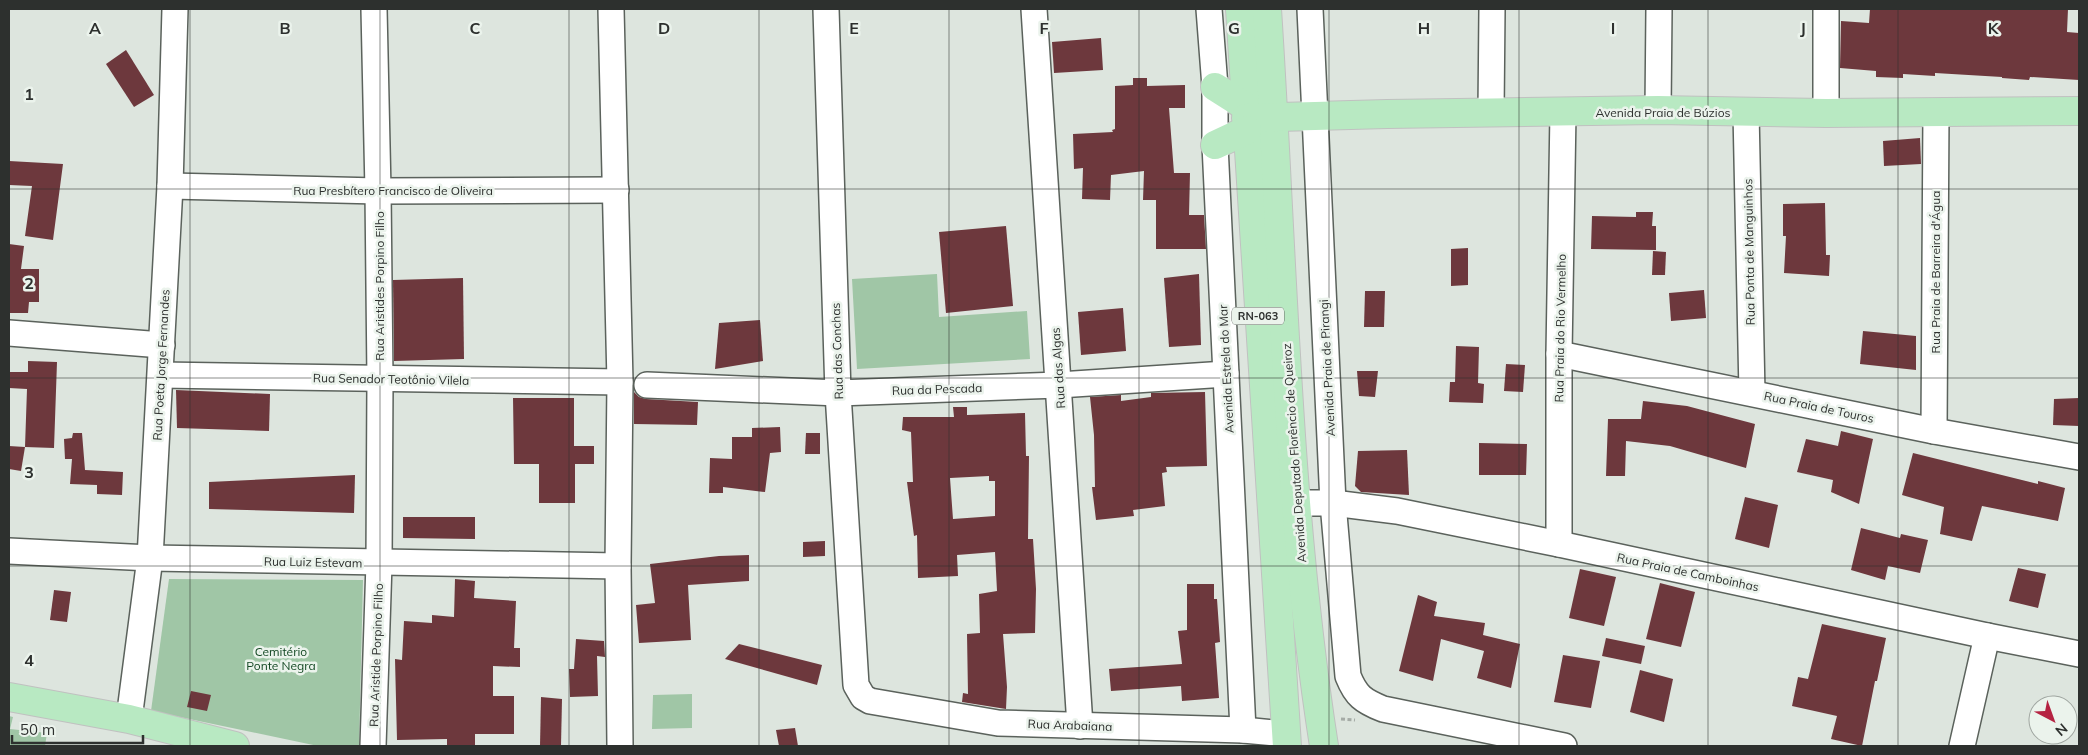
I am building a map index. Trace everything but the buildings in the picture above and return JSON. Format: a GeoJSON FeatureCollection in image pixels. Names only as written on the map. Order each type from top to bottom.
{"type":"FeatureCollection","features":[{"type":"Feature","properties":{"kind":"main road","name":"RN-063"},"geometry":{"type":"LineString","coordinates":[[1240,9],[1286,740]]}},
{"type":"Feature","properties":{"kind":"main road","name":"Avenida Deputado Florêncio de Queiroz"},"geometry":{"type":"LineString","coordinates":[[1266,9],[1274,117],[1295,504],[1324,746]]}},
{"type":"Feature","properties":{"kind":"main road"},"geometry":{"type":"LineString","coordinates":[[1215,87],[1246,118],[1215,145]]}},
{"type":"Feature","properties":{"kind":"main road","name":"Avenida Praia de Búzios"},"geometry":{"type":"LineString","coordinates":[[1246,118],[1316,115],[1658,110],[1826,113],[2079,111]]}},
{"type":"Feature","properties":{"kind":"main road"},"geometry":{"type":"LineString","coordinates":[[9,697],[129,719],[236,746]]}},
{"type":"Feature","properties":{"kind":"street","name":"Rua Poeta Jorge Fernandes"},"geometry":{"type":"LineString","coordinates":[[129,719],[150,558],[170,186],[175,9]]}},
{"type":"Feature","properties":{"kind":"street","name":"Rua Aristides Porpino Filho"},"geometry":{"type":"LineString","coordinates":[[374,9],[380,380],[379,563]]}},
{"type":"Feature","properties":{"kind":"street"},"geometry":{"type":"LineString","coordinates":[[611,9],[620,382],[618,566],[620,746]]}},
{"type":"Feature","properties":{"kind":"street","name":"Rua das Conchas"},"geometry":{"type":"LineString","coordinates":[[826,9],[838,392],[856,685],[859,692]]}},
{"type":"Feature","properties":{"kind":"street","name":"Rua das Algas"},"geometry":{"type":"LineString","coordinates":[[1034,9],[1080,726]]}},
{"type":"Feature","properties":{"kind":"street","name":"Avenida Estrela do Mar"},"geometry":{"type":"LineString","coordinates":[[1209,9],[1215,87],[1215,145],[1243,730]]}},
{"type":"Feature","properties":{"kind":"street","name":"Avenida Praia de Pirangi"},"geometry":{"type":"LineString","coordinates":[[1310,9],[1333,503],[1348,676],[1354,690],[1366,702],[1383,709],[1564,746]]}},
{"type":"Feature","properties":{"kind":"street"},"geometry":{"type":"LineString","coordinates":[[1491,112],[1492,9]]}},
{"type":"Feature","properties":{"kind":"street"},"geometry":{"type":"LineString","coordinates":[[1658,110],[1659,9]]}},
{"type":"Feature","properties":{"kind":"street"},"geometry":{"type":"LineString","coordinates":[[1826,9],[1826,113]]}},
{"type":"Feature","properties":{"kind":"street","name":"Rua Praia do Rio Vermelho"},"geometry":{"type":"LineString","coordinates":[[1559,544],[1559,354],[1563,112]]}},
{"type":"Feature","properties":{"kind":"street","name":"Rua Ponta de Manguinhos"},"geometry":{"type":"LineString","coordinates":[[1746,112],[1752,393]]}},
{"type":"Feature","properties":{"kind":"street","name":"Rua Praia de Barreira d'Água"},"geometry":{"type":"LineString","coordinates":[[1934,431],[1936,112]]}},
{"type":"Feature","properties":{"kind":"street","name":"Rua Presbítero Francisco de Oliveira"},"geometry":{"type":"LineString","coordinates":[[170,186],[378,191],[616,190]]}},
{"type":"Feature","properties":{"kind":"street"},"geometry":{"type":"LineString","coordinates":[[9,333],[162,344]]}},
{"type":"Feature","properties":{"kind":"street","name":"Rua Praia de Touros"},"geometry":{"type":"LineString","coordinates":[[1559,354],[1934,431],[2079,457]]}},
{"type":"Feature","properties":{"kind":"street","name":"Rua da Pescada"},"geometry":{"type":"LineString","coordinates":[[647,384],[838,392],[1059,385],[1226,374]]}},
{"type":"Feature","properties":{"kind":"street","name":"Rua Senador Teotônio Vilela"},"geometry":{"type":"LineString","coordinates":[[161,375],[380,380],[620,382]]}},
{"type":"Feature","properties":{"kind":"street","name":"Rua Praia de Camboinhas"},"geometry":{"type":"LineString","coordinates":[[1295,504],[1333,503],[1397,511],[2079,654]]}},
{"type":"Feature","properties":{"kind":"street","name":"Rua Luiz Estevam"},"geometry":{"type":"LineString","coordinates":[[9,551],[150,558],[618,566]]}},
{"type":"Feature","properties":{"kind":"street","name":"Rua Aristide Porpino Filho"},"geometry":{"type":"LineString","coordinates":[[373,746],[379,563]]}},
{"type":"Feature","properties":{"kind":"street"},"geometry":{"type":"LineString","coordinates":[[1962,746],[1987,636]]}},
{"type":"Feature","properties":{"kind":"street","name":"Rua Arabaiana"},"geometry":{"type":"LineString","coordinates":[[859,692],[870,701],[998,723],[1243,730],[1286,740]]}},
{"type":"Feature","properties":{"kind":"green space"},"geometry":{"type":"Polygon","coordinates":[[[937,274],[939,317],[1027,311],[1030,359],[857,369],[852,279],[937,274]]]}},
{"type":"Feature","properties":{"kind":"green space","name":"Cemitério Ponte Negra"},"geometry":{"type":"Polygon","coordinates":[[[169,579],[363,580],[359,746],[318,746],[151,711],[169,579]]]}},
{"type":"Feature","properties":{"kind":"green space"},"geometry":{"type":"Polygon","coordinates":[[[692,694],[692,728],[652,729],[653,695],[692,694]]]}},
{"type":"Feature","properties":{"kind":"green space"},"geometry":{"type":"Polygon","coordinates":[[[9,716],[13,717],[10,729],[47,733],[45,746],[9,746],[9,716]]]}}]}
